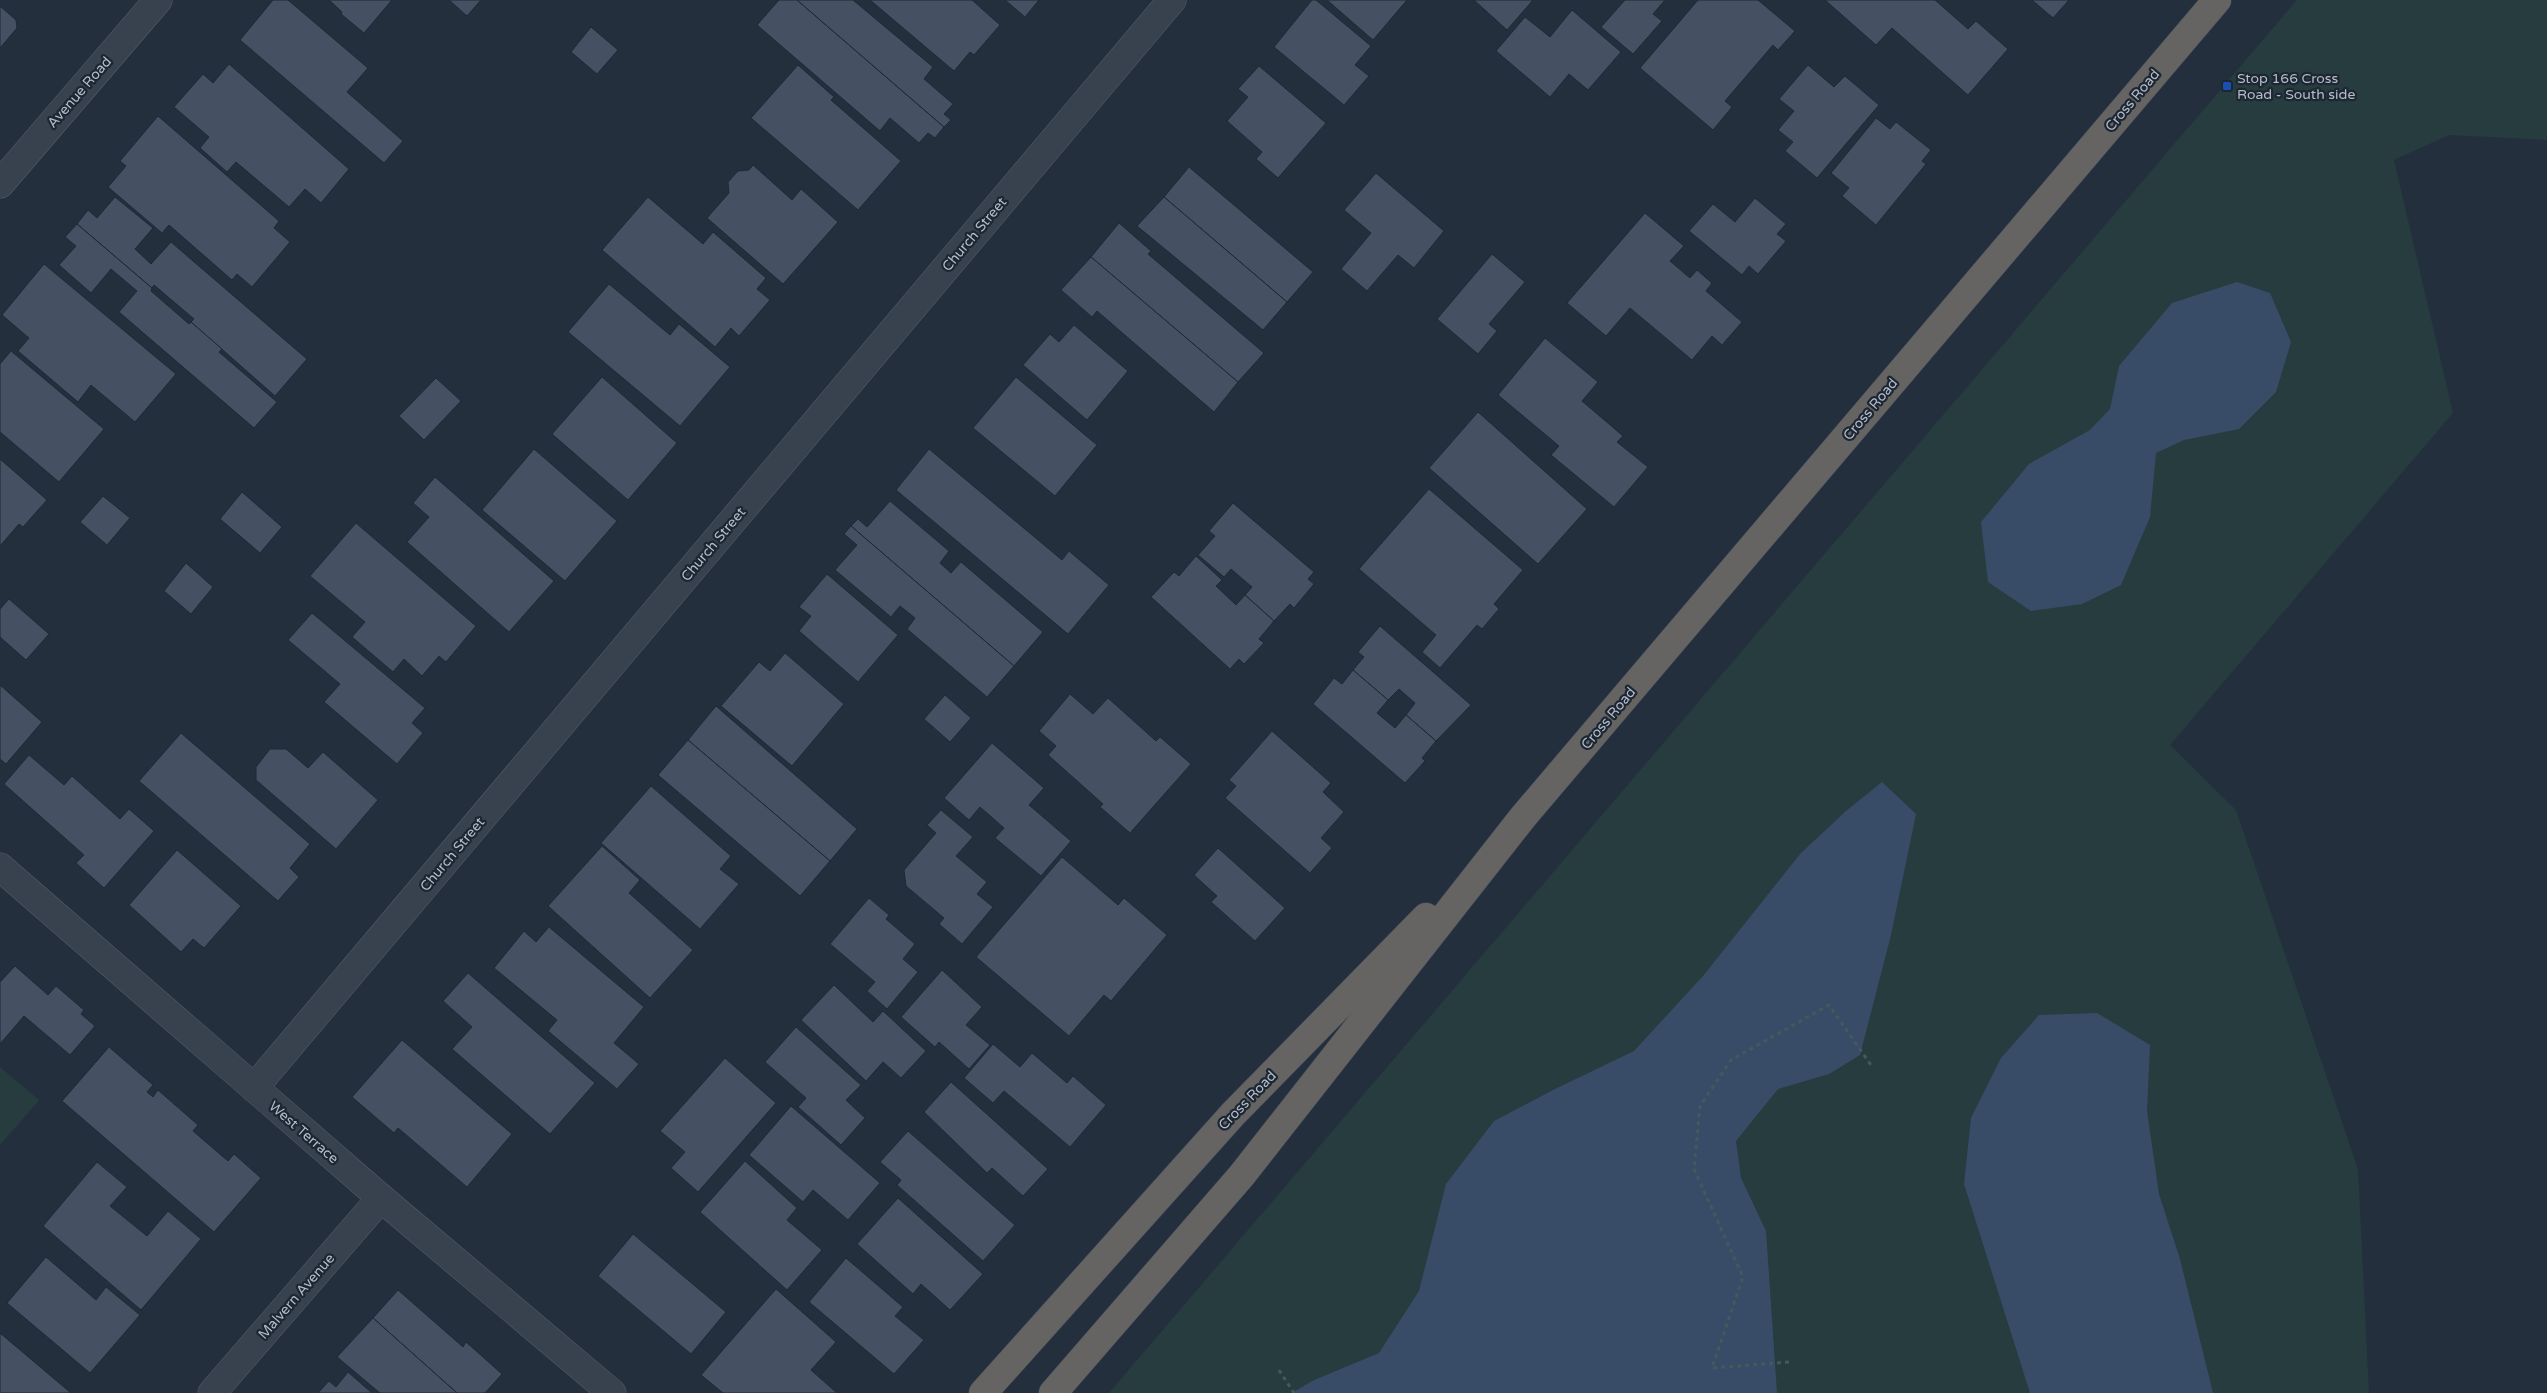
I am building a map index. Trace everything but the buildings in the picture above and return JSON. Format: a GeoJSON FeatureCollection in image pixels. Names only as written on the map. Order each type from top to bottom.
{"type":"FeatureCollection","features":[{"type":"Feature","properties":{"kind":"highway","name":"Cross Road"},"geometry":{"type":"LineString","coordinates":[[1053,1393],[1242,1175],[1523,818],[2217,0]]}},
{"type":"Feature","properties":{"kind":"highway","name":"Cross Road"},"geometry":{"type":"LineString","coordinates":[[983,1393],[1233,1114],[1523,818]]}},
{"type":"Feature","properties":{"kind":"street","name":"Avenue Road"},"geometry":{"type":"LineString","coordinates":[[0,184],[158,0]]}},
{"type":"Feature","properties":{"kind":"street","name":"Church Street"},"geometry":{"type":"LineString","coordinates":[[254,1088],[1172,0]]}},
{"type":"Feature","properties":{"kind":"street","name":"West Terrace"},"geometry":{"type":"LineString","coordinates":[[0,867],[381,1198],[612,1393]]}},
{"type":"Feature","properties":{"kind":"street","name":"Malvern Avenue"},"geometry":{"type":"LineString","coordinates":[[212,1393],[381,1198]]}},
{"type":"Feature","properties":{"kind":"path"},"geometry":{"type":"LineString","coordinates":[[1789,1362],[1712,1368],[1743,1277],[1694,1169],[1700,1106],[1732,1060],[1829,1005],[1873,1068]]}},
{"type":"Feature","properties":{"kind":"path"},"geometry":{"type":"LineString","coordinates":[[1279,1370],[1294,1393]]}},
{"type":"Feature","properties":{"kind":"green space"},"geometry":{"type":"Polygon","coordinates":[[[2297,0],[2547,0],[2547,140],[2449,135],[2394,160],[2453,413],[2170,745],[2236,810],[2358,1169],[2369,1393],[1109,1393],[2297,0]]]}},
{"type":"Feature","properties":{"kind":"green space"},"geometry":{"type":"Polygon","coordinates":[[[0,1067],[39,1100],[0,1145],[0,1067]]]}},
{"type":"Feature","properties":{"kind":"water"},"geometry":{"type":"Polygon","coordinates":[[[2237,282],[2270,293],[2291,342],[2276,392],[2239,429],[2184,440],[2156,453],[2150,517],[2121,585],[2082,604],[2031,611],[1988,582],[1981,522],[2029,464],[2090,430],[2110,409],[2119,366],[2172,303],[2237,282]]]}},
{"type":"Feature","properties":{"kind":"water"},"geometry":{"type":"Polygon","coordinates":[[[1882,782],[1916,814],[1891,935],[1860,1055],[1829,1074],[1778,1089],[1736,1141],[1741,1178],[1766,1231],[1777,1393],[1292,1393],[1312,1381],[1379,1353],[1419,1291],[1446,1184],[1494,1121],[1634,1051],[1703,976],[1801,853],[1846,811],[1882,782]]]}},
{"type":"Feature","properties":{"kind":"water"},"geometry":{"type":"Polygon","coordinates":[[[2097,1013],[2150,1045],[2147,1111],[2159,1194],[2180,1259],[2213,1393],[2030,1393],[1964,1184],[1971,1118],[2001,1058],[2039,1015],[2097,1013]]]}},
{"type":"Feature","properties":{"kind":"place","name":"Stop 166 Cross Road - South side"},"geometry":{"type":"Point","coordinates":[2227,86]}}]}
